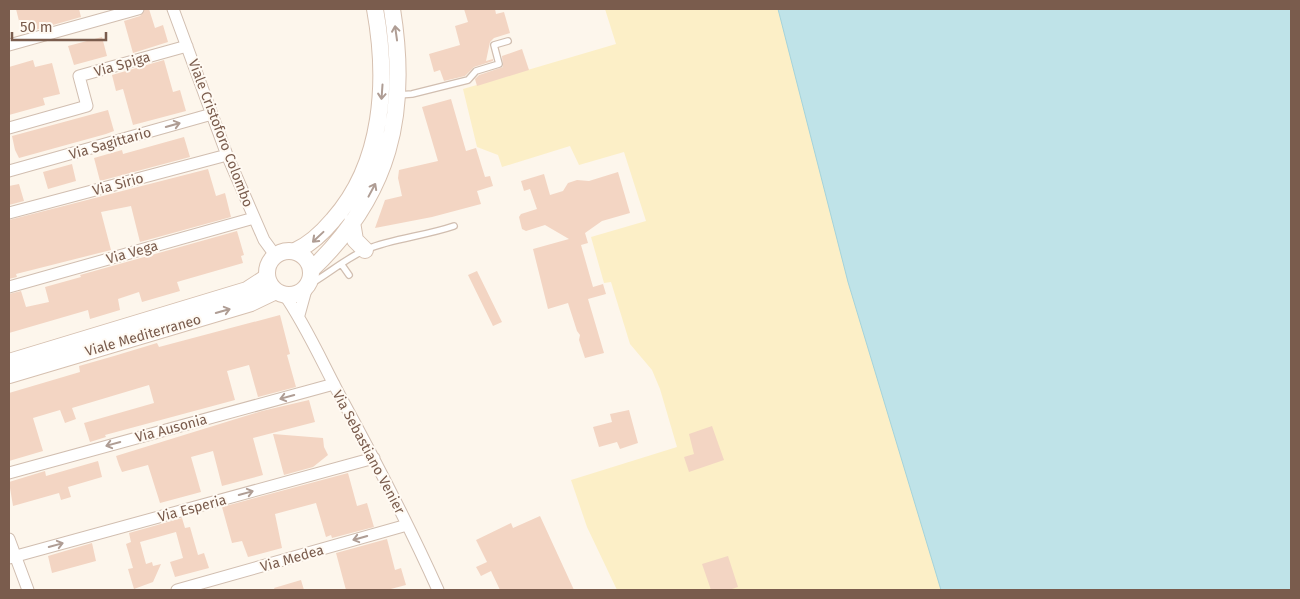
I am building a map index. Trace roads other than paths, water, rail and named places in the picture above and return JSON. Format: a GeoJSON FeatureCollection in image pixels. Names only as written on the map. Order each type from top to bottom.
{"type":"FeatureCollection","features":[{"type":"Feature","properties":{"kind":"street"},"geometry":{"type":"LineString","coordinates":[[9,44],[138,9]]}},
{"type":"Feature","properties":{"kind":"street","name":"Viale Cristoforo Colombo"},"geometry":{"type":"LineString","coordinates":[[173,9],[227,155],[254,218],[275,255]]}},
{"type":"Feature","properties":{"kind":"street"},"geometry":{"type":"LineString","coordinates":[[295,251],[308,245],[320,235],[344,208],[359,183],[370,153],[378,125],[382,79],[380,34],[375,9]]}},
{"type":"Feature","properties":{"kind":"street"},"geometry":{"type":"LineString","coordinates":[[299,315],[309,278],[306,258],[295,251],[288,250],[275,255],[268,265],[266,277],[280,292],[296,293],[309,278],[333,250],[373,189],[386,158],[394,129],[398,95],[399,58],[392,9]]}},
{"type":"Feature","properties":{"kind":"street","name":"Via Spiga"},"geometry":{"type":"LineString","coordinates":[[9,128],[87,106],[79,76],[186,46]]}},
{"type":"Feature","properties":{"kind":"street","name":"Via Sagittario"},"geometry":{"type":"LineString","coordinates":[[9,171],[212,114]]}},
{"type":"Feature","properties":{"kind":"street","name":"Via Sirio"},"geometry":{"type":"LineString","coordinates":[[9,213],[227,155]]}},
{"type":"Feature","properties":{"kind":"street","name":"Via Vega"},"geometry":{"type":"LineString","coordinates":[[9,287],[254,218]]}},
{"type":"Feature","properties":{"kind":"street"},"geometry":{"type":"LineString","coordinates":[[352,222],[355,240],[365,250]]}},
{"type":"Feature","properties":{"kind":"street","name":"Viale Mediterraneo"},"geometry":{"type":"LineString","coordinates":[[9,362],[247,290],[266,277]]}},
{"type":"Feature","properties":{"kind":"street","name":"Viale Mediterraneo"},"geometry":{"type":"LineString","coordinates":[[9,375],[251,303],[280,292]]}},
{"type":"Feature","properties":{"kind":"street","name":"Via Sebastiano Venier"},"geometry":{"type":"LineString","coordinates":[[280,292],[299,315],[374,458],[438,590]]}},
{"type":"Feature","properties":{"kind":"street","name":"Via Ausonia"},"geometry":{"type":"LineString","coordinates":[[9,473],[334,384]]}},
{"type":"Feature","properties":{"kind":"street","name":"Via Esperia"},"geometry":{"type":"LineString","coordinates":[[12,557],[374,458]]}},
{"type":"Feature","properties":{"kind":"street","name":"Via Medea"},"geometry":{"type":"LineString","coordinates":[[177,590],[407,525]]}},
{"type":"Feature","properties":{"kind":"street"},"geometry":{"type":"LineString","coordinates":[[9,539],[12,557],[28,590]]}},
{"type":"Feature","properties":{"kind":"lane"},"geometry":{"type":"LineString","coordinates":[[398,95],[412,94],[468,80],[476,71],[499,64],[494,45],[508,41]]}},
{"type":"Feature","properties":{"kind":"lane"},"geometry":{"type":"LineString","coordinates":[[309,278],[342,265],[365,250],[387,242],[434,233],[454,226]]}},
{"type":"Feature","properties":{"kind":"lane"},"geometry":{"type":"LineString","coordinates":[[342,265],[349,274]]}},
{"type":"Feature","properties":{"kind":"water"},"geometry":{"type":"Polygon","coordinates":[[[778,9],[1291,9],[1291,590],[941,590],[848,282],[778,9]]]}}]}
